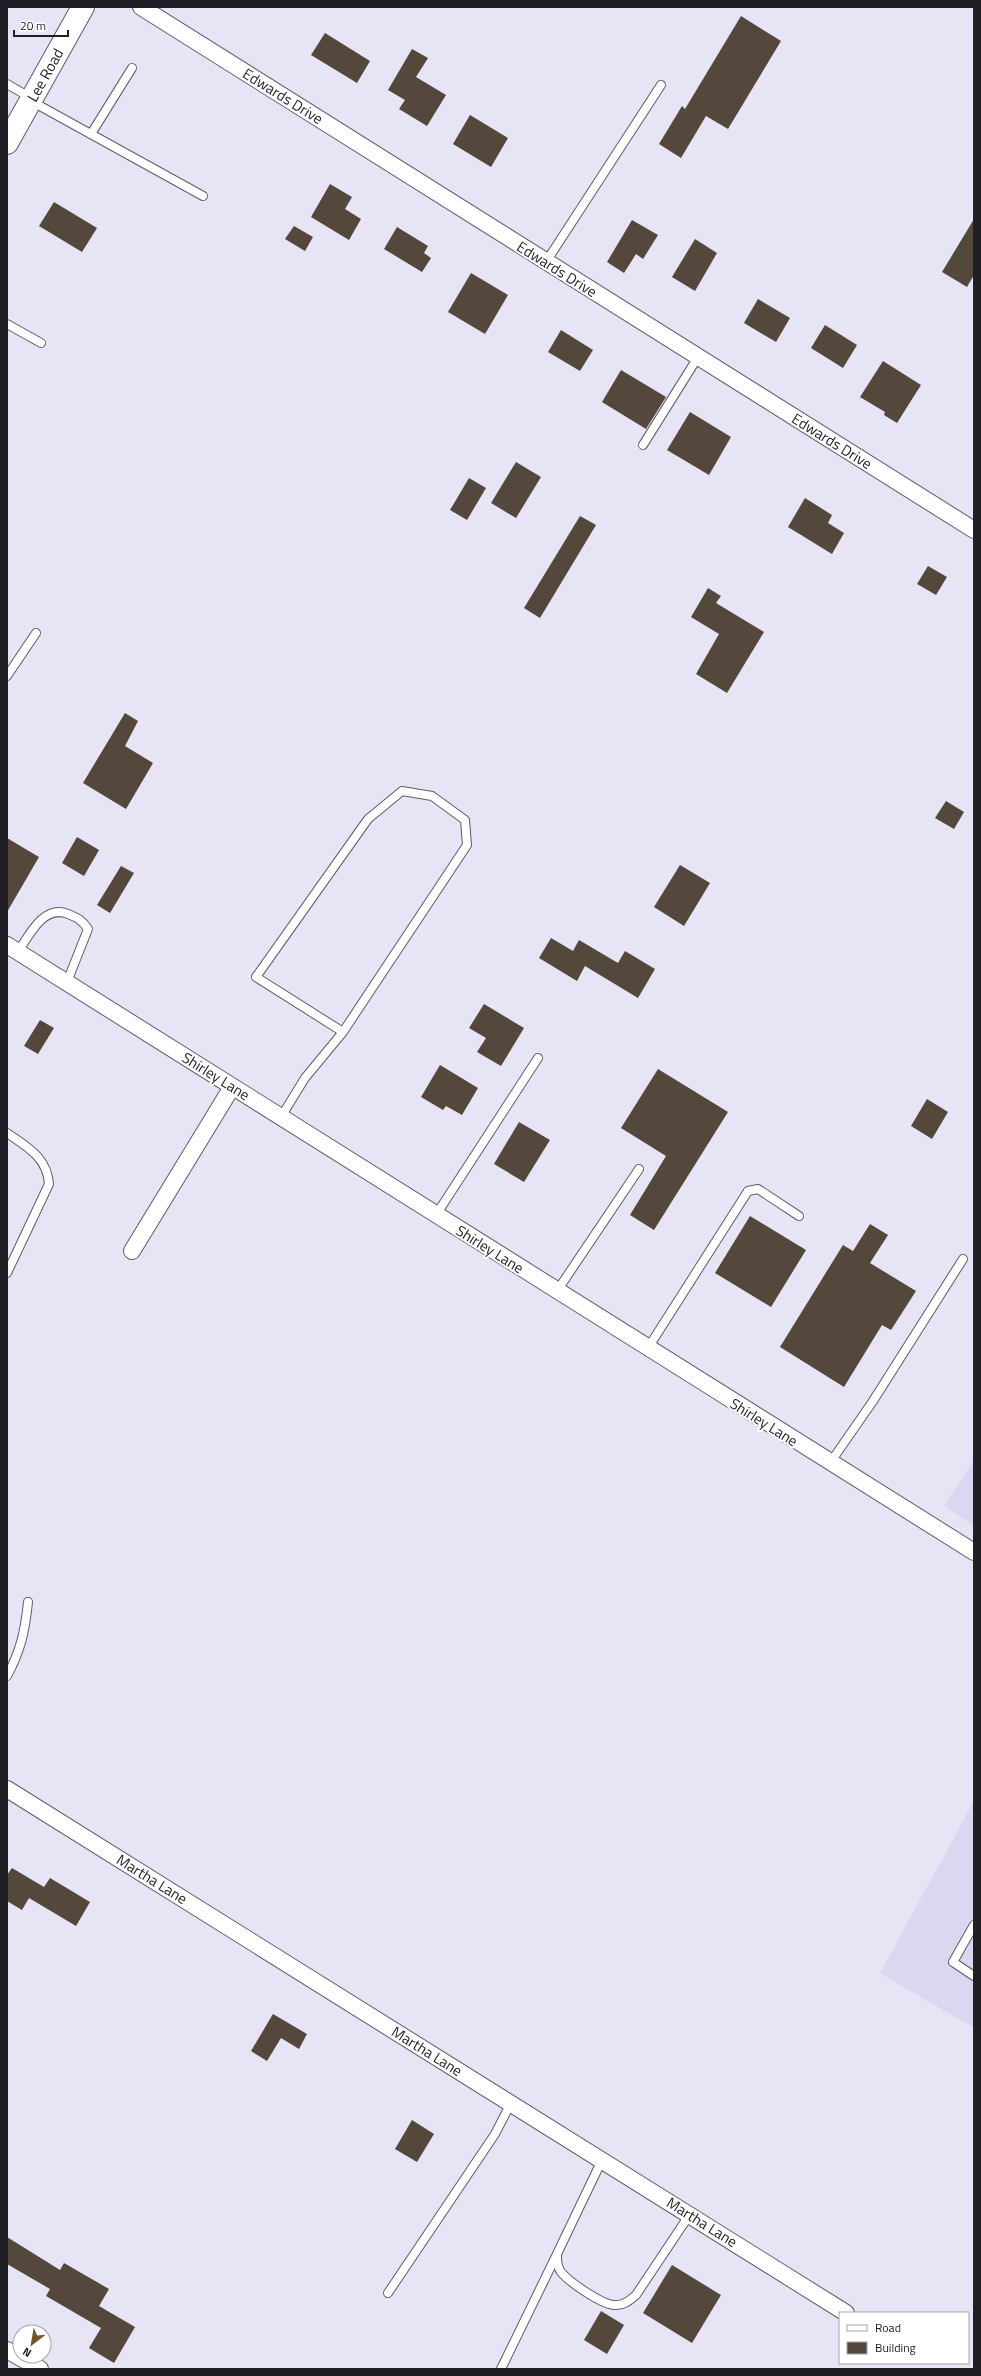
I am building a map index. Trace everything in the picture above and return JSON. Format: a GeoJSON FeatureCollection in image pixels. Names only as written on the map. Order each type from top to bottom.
{"type":"FeatureCollection","features":[{"type":"Feature","properties":{"kind":"main road","name":"Lee Road"},"geometry":{"type":"LineString","coordinates":[[7,143],[83,7]]}},
{"type":"Feature","properties":{"kind":"street","name":"Edwards Drive"},"geometry":{"type":"LineString","coordinates":[[141,7],[974,530]]}},
{"type":"Feature","properties":{"kind":"street","name":"Shirley Lane"},"geometry":{"type":"LineString","coordinates":[[12,948],[974,1552]]}},
{"type":"Feature","properties":{"kind":"street"},"geometry":{"type":"LineString","coordinates":[[132,1251],[232,1087]]}},
{"type":"Feature","properties":{"kind":"street","name":"Martha Lane"},"geometry":{"type":"LineString","coordinates":[[7,1789],[690,2214],[844,2312]]}},
{"type":"Feature","properties":{"kind":"street"},"geometry":{"type":"LineString","coordinates":[[7,2350],[40,2369]]}},
{"type":"Feature","properties":{"kind":"lane"},"geometry":{"type":"LineString","coordinates":[[92,134],[132,68]]}},
{"type":"Feature","properties":{"kind":"lane"},"geometry":{"type":"LineString","coordinates":[[7,84],[92,134],[203,196]]}},
{"type":"Feature","properties":{"kind":"lane"},"geometry":{"type":"LineString","coordinates":[[546,262],[661,85]]}},
{"type":"Feature","properties":{"kind":"lane"},"geometry":{"type":"LineString","coordinates":[[7,324],[41,343]]}},
{"type":"Feature","properties":{"kind":"lane"},"geometry":{"type":"LineString","coordinates":[[644,445],[698,357]]}},
{"type":"Feature","properties":{"kind":"lane"},"geometry":{"type":"LineString","coordinates":[[7,676],[36,633]]}},
{"type":"Feature","properties":{"kind":"lane"},"geometry":{"type":"LineString","coordinates":[[281,1117],[305,1078],[343,1032],[467,845],[465,820],[432,796],[402,791],[368,819],[256,977],[343,1032]]}},
{"type":"Feature","properties":{"kind":"lane"},"geometry":{"type":"LineString","coordinates":[[12,948],[49,913],[61,911],[82,920],[88,929],[85,941],[67,982]]}},
{"type":"Feature","properties":{"kind":"lane"},"geometry":{"type":"LineString","coordinates":[[436,1215],[538,1058]]}},
{"type":"Feature","properties":{"kind":"lane"},"geometry":{"type":"LineString","coordinates":[[7,1133],[32,1150],[48,1169],[49,1184],[7,1273]]}},
{"type":"Feature","properties":{"kind":"lane"},"geometry":{"type":"LineString","coordinates":[[557,1291],[639,1169]]}},
{"type":"Feature","properties":{"kind":"lane"},"geometry":{"type":"LineString","coordinates":[[648,1348],[748,1191],[758,1189],[799,1216]]}},
{"type":"Feature","properties":{"kind":"lane"},"geometry":{"type":"LineString","coordinates":[[830,1463],[873,1401],[963,1259]]}},
{"type":"Feature","properties":{"kind":"lane"},"geometry":{"type":"LineString","coordinates":[[7,1676],[18,1656],[25,1632],[28,1602]]}},
{"type":"Feature","properties":{"kind":"lane"},"geometry":{"type":"LineString","coordinates":[[974,1925],[953,1962],[974,1976]]}},
{"type":"Feature","properties":{"kind":"lane"},"geometry":{"type":"LineString","coordinates":[[388,2293],[495,2134],[511,2103]]}},
{"type":"Feature","properties":{"kind":"lane"},"geometry":{"type":"LineString","coordinates":[[501,2369],[602,2160]]}},
{"type":"Feature","properties":{"kind":"lane"},"geometry":{"type":"LineString","coordinates":[[557,2254],[557,2262],[567,2279],[603,2302],[614,2305],[627,2303],[636,2295],[690,2214]]}},
{"type":"Feature","properties":{"kind":"shaded area"},"geometry":{"type":"Polygon","coordinates":[[[974,1460],[974,1526],[944,1506],[974,1460]]]}},
{"type":"Feature","properties":{"kind":"shaded area"},"geometry":{"type":"Polygon","coordinates":[[[974,1801],[974,2028],[880,1973],[974,1801]]]}},
{"type":"Feature","properties":{"kind":"building"},"geometry":{"type":"Polygon","coordinates":[[[741,16],[781,41],[728,129],[706,116],[681,158],[659,144],[682,106],[685,109],[741,16]]]}},
{"type":"Feature","properties":{"kind":"building"},"geometry":{"type":"Polygon","coordinates":[[[325,33],[370,61],[357,83],[311,55],[325,33]]]}},
{"type":"Feature","properties":{"kind":"building"},"geometry":{"type":"Polygon","coordinates":[[[412,49],[428,58],[416,77],[446,95],[427,126],[399,109],[405,100],[388,90],[412,49]]]}},
{"type":"Feature","properties":{"kind":"building"},"geometry":{"type":"Polygon","coordinates":[[[470,115],[508,138],[491,167],[453,144],[470,115]]]}},
{"type":"Feature","properties":{"kind":"building"},"geometry":{"type":"Polygon","coordinates":[[[330,184],[352,197],[345,209],[361,219],[349,240],[311,217],[330,184]]]}},
{"type":"Feature","properties":{"kind":"building"},"geometry":{"type":"Polygon","coordinates":[[[54,202],[97,228],[82,252],[39,226],[54,202]]]}},
{"type":"Feature","properties":{"kind":"building"},"geometry":{"type":"Polygon","coordinates":[[[974,219],[974,275],[967,287],[942,272],[974,219]]]}},
{"type":"Feature","properties":{"kind":"building"},"geometry":{"type":"Polygon","coordinates":[[[632,220],[658,235],[643,259],[636,254],[624,273],[607,262],[632,220]]]}},
{"type":"Feature","properties":{"kind":"building"},"geometry":{"type":"Polygon","coordinates":[[[294,226],[313,237],[305,251],[285,239],[294,226]]]}},
{"type":"Feature","properties":{"kind":"building"},"geometry":{"type":"Polygon","coordinates":[[[397,227],[428,246],[424,253],[431,258],[422,272],[384,249],[397,227]]]}},
{"type":"Feature","properties":{"kind":"building"},"geometry":{"type":"Polygon","coordinates":[[[695,239],[717,253],[695,291],[672,277],[695,239]]]}},
{"type":"Feature","properties":{"kind":"building"},"geometry":{"type":"Polygon","coordinates":[[[471,273],[508,295],[485,334],[448,312],[471,273]]]}},
{"type":"Feature","properties":{"kind":"building"},"geometry":{"type":"Polygon","coordinates":[[[758,299],[790,318],[776,342],[744,323],[758,299]]]}},
{"type":"Feature","properties":{"kind":"building"},"geometry":{"type":"Polygon","coordinates":[[[825,325],[857,345],[843,368],[811,348],[825,325]]]}},
{"type":"Feature","properties":{"kind":"building"},"geometry":{"type":"Polygon","coordinates":[[[561,330],[593,350],[580,371],[548,352],[561,330]]]}},
{"type":"Feature","properties":{"kind":"building"},"geometry":{"type":"Polygon","coordinates":[[[883,361],[921,385],[897,423],[884,415],[885,412],[860,397],[883,361]]]}},
{"type":"Feature","properties":{"kind":"building"},"geometry":{"type":"Polygon","coordinates":[[[621,370],[666,397],[646,429],[602,402],[621,370]]]}},
{"type":"Feature","properties":{"kind":"building"},"geometry":{"type":"Polygon","coordinates":[[[690,412],[731,437],[709,475],[667,450],[690,412]]]}},
{"type":"Feature","properties":{"kind":"building"},"geometry":{"type":"Polygon","coordinates":[[[516,462],[541,477],[516,518],[491,503],[516,462]]]}},
{"type":"Feature","properties":{"kind":"building"},"geometry":{"type":"Polygon","coordinates":[[[469,478],[486,488],[467,520],[450,510],[469,478]]]}},
{"type":"Feature","properties":{"kind":"building"},"geometry":{"type":"Polygon","coordinates":[[[805,498],[832,515],[828,523],[844,533],[832,554],[788,527],[805,498]]]}},
{"type":"Feature","properties":{"kind":"building"},"geometry":{"type":"Polygon","coordinates":[[[580,516],[596,525],[540,618],[524,608],[580,516]]]}},
{"type":"Feature","properties":{"kind":"building"},"geometry":{"type":"Polygon","coordinates":[[[928,566],[947,577],[936,595],[917,584],[928,566]]]}},
{"type":"Feature","properties":{"kind":"building"},"geometry":{"type":"Polygon","coordinates":[[[708,588],[721,596],[716,603],[764,632],[727,693],[696,674],[719,634],[691,617],[708,588]]]}},
{"type":"Feature","properties":{"kind":"building"},"geometry":{"type":"Polygon","coordinates":[[[125,713],[138,721],[125,746],[153,763],[126,809],[83,783],[125,713]]]}},
{"type":"Feature","properties":{"kind":"building"},"geometry":{"type":"Polygon","coordinates":[[[946,801],[964,812],[954,829],[935,818],[946,801]]]}},
{"type":"Feature","properties":{"kind":"building"},"geometry":{"type":"Polygon","coordinates":[[[77,837],[99,850],[84,876],[62,863],[77,837]]]}},
{"type":"Feature","properties":{"kind":"building"},"geometry":{"type":"Polygon","coordinates":[[[7,838],[39,857],[7,912],[7,838]]]}},
{"type":"Feature","properties":{"kind":"building"},"geometry":{"type":"Polygon","coordinates":[[[680,865],[710,883],[684,926],[654,907],[680,865]]]}},
{"type":"Feature","properties":{"kind":"building"},"geometry":{"type":"Polygon","coordinates":[[[121,866],[134,873],[110,913],[97,905],[121,866]]]}},
{"type":"Feature","properties":{"kind":"building"},"geometry":{"type":"Polygon","coordinates":[[[551,938],[573,951],[579,940],[618,963],[625,951],[655,969],[638,998],[585,966],[577,981],[539,958],[551,938]]]}},
{"type":"Feature","properties":{"kind":"building"},"geometry":{"type":"Polygon","coordinates":[[[484,1004],[524,1028],[501,1066],[477,1052],[486,1038],[469,1028],[484,1004]]]}},
{"type":"Feature","properties":{"kind":"building"},"geometry":{"type":"Polygon","coordinates":[[[40,1020],[54,1028],[38,1054],[24,1046],[40,1020]]]}},
{"type":"Feature","properties":{"kind":"building"},"geometry":{"type":"Polygon","coordinates":[[[440,1065],[478,1088],[462,1115],[446,1106],[443,1110],[421,1097],[440,1065]]]}},
{"type":"Feature","properties":{"kind":"building"},"geometry":{"type":"Polygon","coordinates":[[[658,1069],[728,1112],[654,1230],[630,1215],[666,1156],[621,1128],[658,1069]]]}},
{"type":"Feature","properties":{"kind":"building"},"geometry":{"type":"Polygon","coordinates":[[[927,1099],[948,1112],[932,1139],[911,1126],[927,1099]]]}},
{"type":"Feature","properties":{"kind":"building"},"geometry":{"type":"Polygon","coordinates":[[[519,1122],[550,1140],[524,1182],[494,1164],[519,1122]]]}},
{"type":"Feature","properties":{"kind":"building"},"geometry":{"type":"Polygon","coordinates":[[[750,1216],[806,1250],[771,1307],[715,1273],[750,1216]]]}},
{"type":"Feature","properties":{"kind":"building"},"geometry":{"type":"Polygon","coordinates":[[[870,1224],[888,1235],[870,1263],[916,1291],[891,1330],[882,1325],[844,1387],[780,1347],[843,1245],[853,1251],[870,1224]]]}},
{"type":"Feature","properties":{"kind":"building"},"geometry":{"type":"Polygon","coordinates":[[[12,1868],[44,1887],[50,1878],[90,1902],[76,1926],[29,1898],[22,1910],[7,1901],[7,1875],[12,1868]]]}},
{"type":"Feature","properties":{"kind":"building"},"geometry":{"type":"Polygon","coordinates":[[[273,2014],[307,2034],[299,2049],[281,2038],[267,2061],[251,2051],[273,2014]]]}},
{"type":"Feature","properties":{"kind":"building"},"geometry":{"type":"Polygon","coordinates":[[[412,2120],[434,2134],[417,2162],[395,2149],[412,2120]]]}},
{"type":"Feature","properties":{"kind":"building"},"geometry":{"type":"Polygon","coordinates":[[[7,2237],[60,2270],[64,2263],[109,2289],[99,2306],[135,2327],[114,2363],[89,2348],[101,2328],[46,2296],[50,2289],[7,2264],[7,2237]]]}},
{"type":"Feature","properties":{"kind":"building"},"geometry":{"type":"Polygon","coordinates":[[[672,2265],[721,2295],[692,2343],[643,2313],[672,2265]]]}},
{"type":"Feature","properties":{"kind":"building"},"geometry":{"type":"Polygon","coordinates":[[[601,2311],[624,2325],[607,2354],[584,2340],[601,2311]]]}}]}
